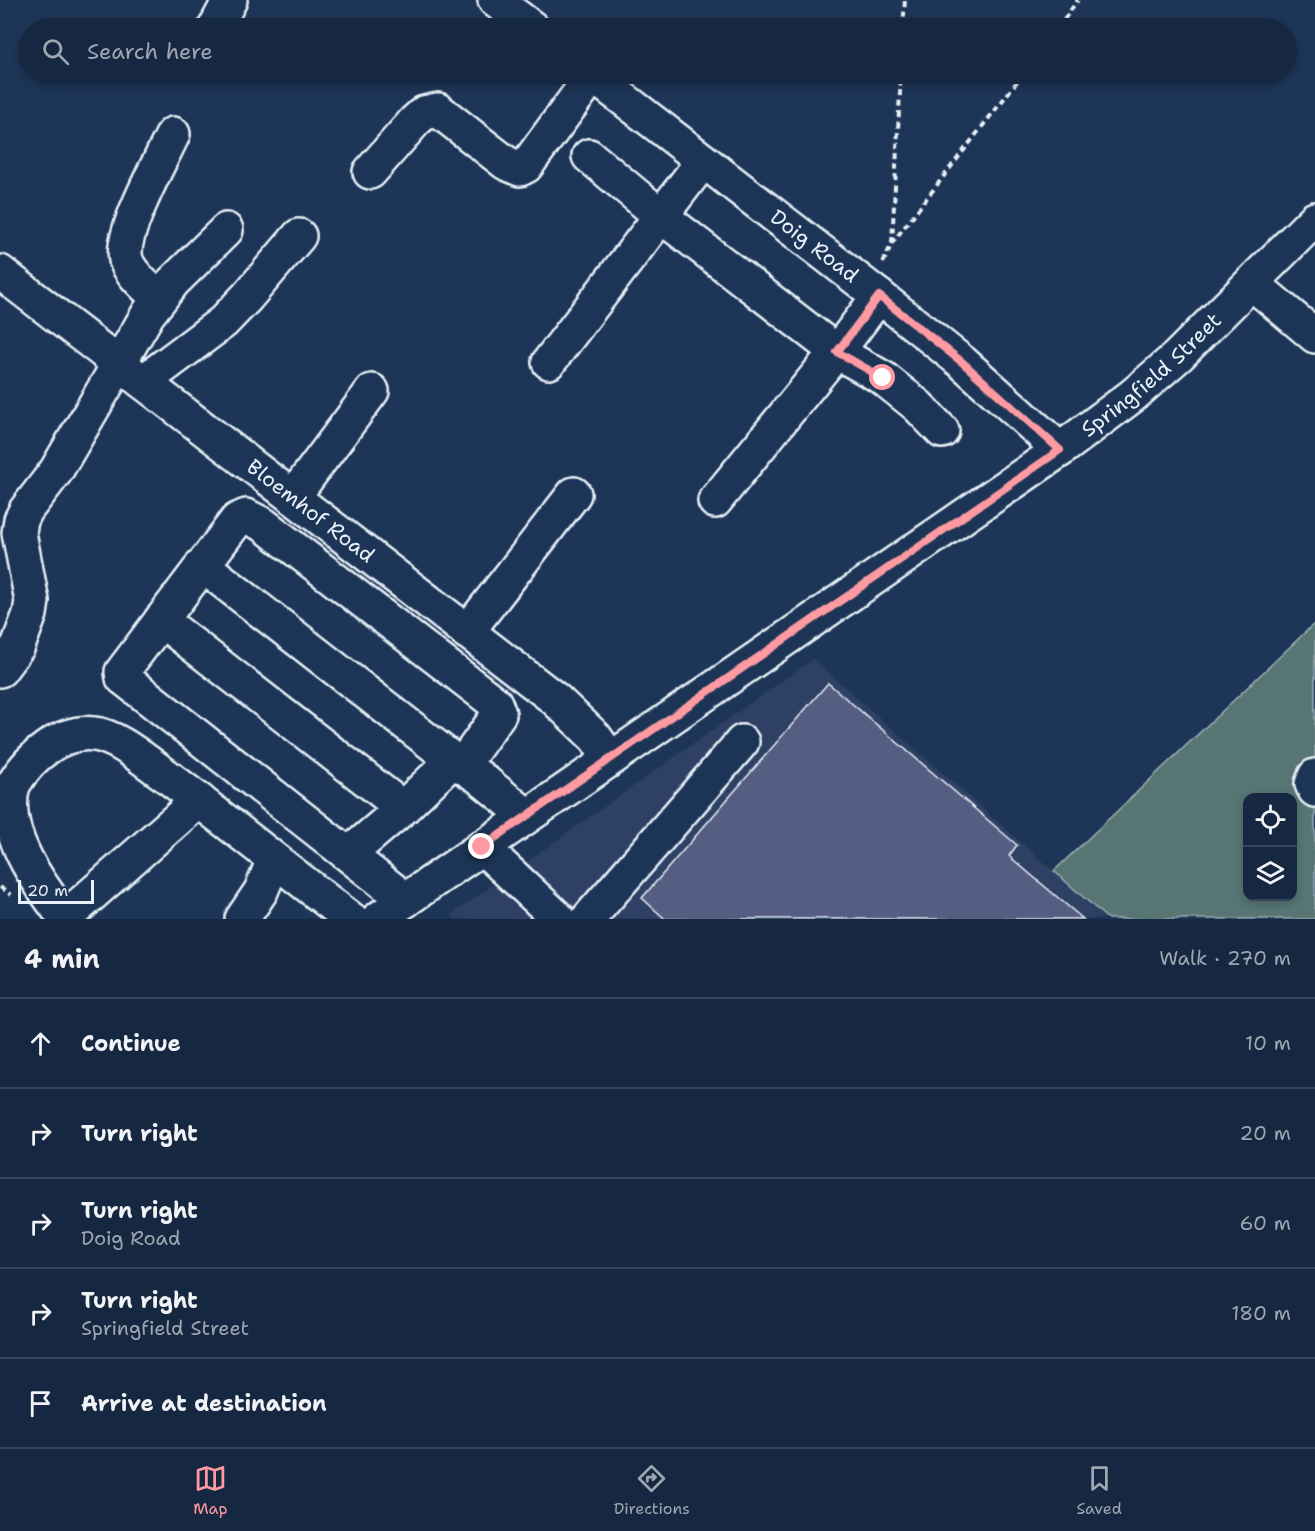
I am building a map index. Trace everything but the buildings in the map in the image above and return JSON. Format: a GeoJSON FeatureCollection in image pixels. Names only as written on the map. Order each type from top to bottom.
{"type":"FeatureCollection","features":[{"type":"Feature","properties":{"kind":"street"},"geometry":{"type":"LineString","coordinates":[[220,18],[230,0]]}},
{"type":"Feature","properties":{"kind":"street"},"geometry":{"type":"LineString","coordinates":[[495,0],[519,18]]}},
{"type":"Feature","properties":{"kind":"street"},"geometry":{"type":"LineString","coordinates":[[370,172],[415,121],[424,113],[438,110],[506,163],[520,169],[526,166],[585,84]]}},
{"type":"Feature","properties":{"kind":"street","name":"Doig Road"},"geometry":{"type":"LineString","coordinates":[[605,84],[962,362],[1060,450]]}},
{"type":"Feature","properties":{"kind":"street"},"geometry":{"type":"LineString","coordinates":[[159,300],[130,268],[126,260],[125,249],[126,238],[173,134]]}},
{"type":"Feature","properties":{"kind":"street"},"geometry":{"type":"LineString","coordinates":[[589,156],[661,216],[837,352],[883,378],[918,406],[942,431]]}},
{"type":"Feature","properties":{"kind":"street"},"geometry":{"type":"LineString","coordinates":[[549,362],[703,161]]}},
{"type":"Feature","properties":{"kind":"street","name":"Springfield Street"},"geometry":{"type":"LineString","coordinates":[[378,919],[1060,450],[1132,396],[1178,356],[1315,219]]}},
{"type":"Feature","properties":{"kind":"street"},"geometry":{"type":"LineString","coordinates":[[0,670],[18,646],[24,633],[32,601],[19,533],[21,520],[131,373],[147,314],[173,282],[226,230]]}},
{"type":"Feature","properties":{"kind":"street"},"geometry":{"type":"LineString","coordinates":[[131,373],[223,322],[299,236]]}},
{"type":"Feature","properties":{"kind":"street","name":"Bloemhof Road"},"geometry":{"type":"LineString","coordinates":[[0,272],[576,717],[595,736],[610,758]]}},
{"type":"Feature","properties":{"kind":"street"},"geometry":{"type":"LineString","coordinates":[[1252,283],[1315,336]]}},
{"type":"Feature","properties":{"kind":"street"},"geometry":{"type":"LineString","coordinates":[[715,501],[837,352],[875,293]]}},
{"type":"Feature","properties":{"kind":"street"},"geometry":{"type":"LineString","coordinates":[[292,497],[372,391]]}},
{"type":"Feature","properties":{"kind":"street"},"geometry":{"type":"LineString","coordinates":[[467,632],[574,494]]}},
{"type":"Feature","properties":{"kind":"street"},"geometry":{"type":"LineString","coordinates":[[349,854],[457,763],[499,714],[499,708],[491,699],[252,518],[241,517],[126,666],[122,672],[123,678],[406,900]]}},
{"type":"Feature","properties":{"kind":"street"},"geometry":{"type":"LineString","coordinates":[[202,566],[527,816]]}},
{"type":"Feature","properties":{"kind":"street"},"geometry":{"type":"LineString","coordinates":[[161,620],[403,808]]}},
{"type":"Feature","properties":{"kind":"street"},"geometry":{"type":"LineString","coordinates":[[199,800],[66,918],[13,846],[6,825],[6,808],[12,787],[25,767],[46,747],[70,737],[93,734],[112,739],[199,800],[351,919]]}},
{"type":"Feature","properties":{"kind":"street"},"geometry":{"type":"LineString","coordinates":[[588,919],[742,742]]}},
{"type":"Feature","properties":{"kind":"street"},"geometry":{"type":"LineString","coordinates":[[1315,776],[1312,784],[1315,790]]}},
{"type":"Feature","properties":{"kind":"street"},"geometry":{"type":"LineString","coordinates":[[482,847],[559,919]]}},
{"type":"Feature","properties":{"kind":"street"},"geometry":{"type":"LineString","coordinates":[[242,919],[261,891],[274,860]]}},
{"type":"Feature","properties":{"kind":"path"},"geometry":{"type":"LineString","coordinates":[[904,18],[905,0]]}},
{"type":"Feature","properties":{"kind":"path"},"geometry":{"type":"LineString","coordinates":[[1065,18],[1078,0]]}},
{"type":"Feature","properties":{"kind":"path"},"geometry":{"type":"LineString","coordinates":[[875,293],[892,243],[900,84]]}},
{"type":"Feature","properties":{"kind":"path"},"geometry":{"type":"LineString","coordinates":[[892,243],[1015,84]]}},
{"type":"Feature","properties":{"kind":"shaded area"},"geometry":{"type":"Polygon","coordinates":[[[813,659],[1108,919],[456,919],[451,915],[813,659]]]}},
{"type":"Feature","properties":{"kind":"green space"},"geometry":{"type":"Polygon","coordinates":[[[1315,623],[1315,919],[1108,919],[1054,871],[1315,623]]]}},
{"type":"Feature","properties":{"kind":"route"},"geometry":{"type":"LineString","coordinates":[[482,847],[1060,450],[962,362],[879,296],[837,352],[883,378]]}}]}
